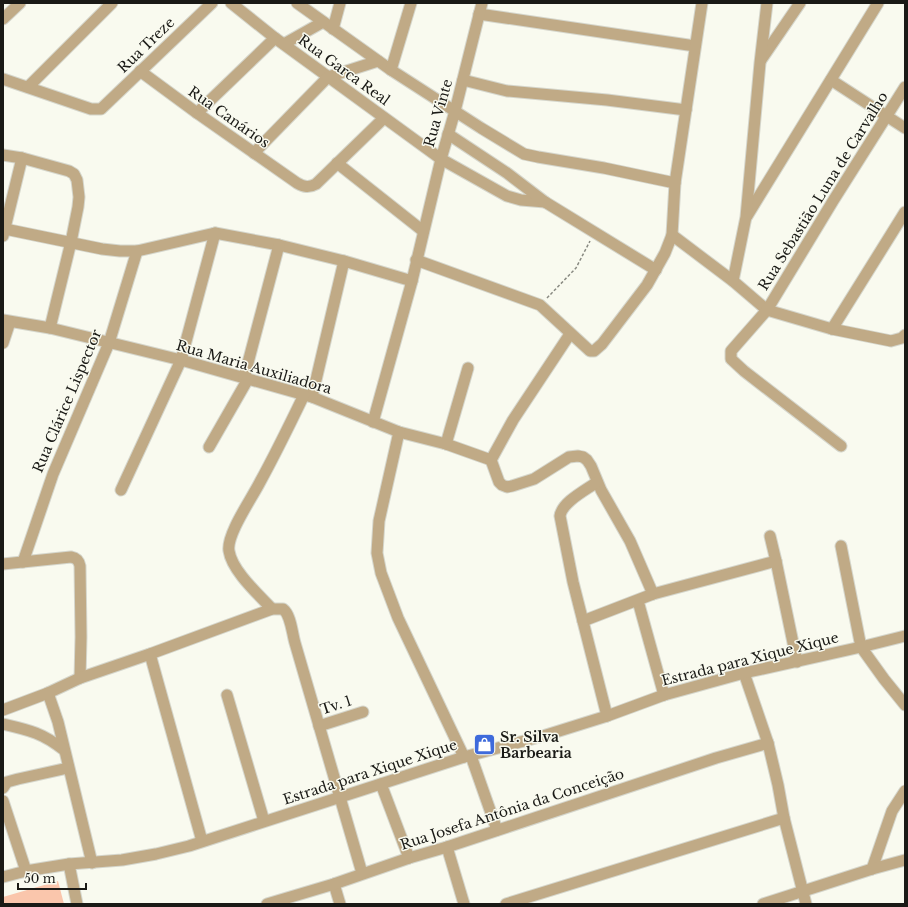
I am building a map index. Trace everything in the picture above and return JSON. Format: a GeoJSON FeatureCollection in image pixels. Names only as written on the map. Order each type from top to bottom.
{"type":"FeatureCollection","features":[{"type":"Feature","properties":{"kind":"street"},"geometry":{"type":"LineString","coordinates":[[3,19],[20,3]]}},
{"type":"Feature","properties":{"kind":"street"},"geometry":{"type":"LineString","coordinates":[[3,79],[28,87],[112,3]]}},
{"type":"Feature","properties":{"kind":"street","name":"Rua Treze"},"geometry":{"type":"LineString","coordinates":[[28,87],[92,109],[101,109],[212,3]]}},
{"type":"Feature","properties":{"kind":"street","name":"Rua Garca Real"},"geometry":{"type":"LineString","coordinates":[[231,3],[328,77],[441,159],[507,196],[521,200],[545,202]]}},
{"type":"Feature","properties":{"kind":"street"},"geometry":{"type":"LineString","coordinates":[[297,3],[378,61],[524,154],[604,168],[675,183]]}},
{"type":"Feature","properties":{"kind":"street"},"geometry":{"type":"LineString","coordinates":[[333,30],[340,3]]}},
{"type":"Feature","properties":{"kind":"street"},"geometry":{"type":"LineString","coordinates":[[392,70],[411,3]]}},
{"type":"Feature","properties":{"kind":"street"},"geometry":{"type":"LineString","coordinates":[[416,260],[540,305],[570,334],[592,352],[596,350],[647,285],[656,270],[672,235],[675,183],[702,3]]}},
{"type":"Feature","properties":{"kind":"street"},"geometry":{"type":"LineString","coordinates":[[733,281],[746,217],[760,62],[767,3]]}},
{"type":"Feature","properties":{"kind":"street"},"geometry":{"type":"LineString","coordinates":[[760,62],[800,3]]}},
{"type":"Feature","properties":{"kind":"street"},"geometry":{"type":"LineString","coordinates":[[746,217],[878,3]]}},
{"type":"Feature","properties":{"kind":"street"},"geometry":{"type":"LineString","coordinates":[[481,8],[695,46]]}},
{"type":"Feature","properties":{"kind":"street","name":"Rua Vinte"},"geometry":{"type":"LineString","coordinates":[[374,422],[412,280],[441,159],[455,111],[481,8]]}},
{"type":"Feature","properties":{"kind":"street"},"geometry":{"type":"LineString","coordinates":[[197,113],[280,41],[322,22]]}},
{"type":"Feature","properties":{"kind":"street"},"geometry":{"type":"LineString","coordinates":[[254,153],[328,77],[378,61]]}},
{"type":"Feature","properties":{"kind":"street","name":"Rua Canários"},"geometry":{"type":"LineString","coordinates":[[140,71],[197,113],[303,186],[309,187],[316,184],[337,163]]}},
{"type":"Feature","properties":{"kind":"street"},"geometry":{"type":"LineString","coordinates":[[463,80],[507,91],[607,100],[686,110]]}},
{"type":"Feature","properties":{"kind":"street"},"geometry":{"type":"LineString","coordinates":[[831,80],[905,128]]}},
{"type":"Feature","properties":{"kind":"street","name":"Rua Sebastião Luna de Carvalho"},"geometry":{"type":"LineString","coordinates":[[840,446],[744,371],[731,359],[730,351],[767,310],[833,201],[905,87]]}},
{"type":"Feature","properties":{"kind":"street"},"geometry":{"type":"LineString","coordinates":[[384,118],[337,163],[423,231]]}},
{"type":"Feature","properties":{"kind":"street"},"geometry":{"type":"LineString","coordinates":[[448,134],[507,173],[545,202],[656,270]]}},
{"type":"Feature","properties":{"kind":"street"},"geometry":{"type":"LineString","coordinates":[[3,155],[22,158],[70,171],[74,174],[77,180],[79,197],[71,242],[50,328]]}},
{"type":"Feature","properties":{"kind":"street"},"geometry":{"type":"LineString","coordinates":[[22,158],[4,233],[71,242],[102,249],[120,251],[137,251],[215,233],[279,245],[412,280]]}},
{"type":"Feature","properties":{"kind":"street"},"geometry":{"type":"LineString","coordinates":[[832,329],[905,212]]}},
{"type":"Feature","properties":{"kind":"street"},"geometry":{"type":"LineString","coordinates":[[121,490],[180,360],[215,233]]}},
{"type":"Feature","properties":{"kind":"street"},"geometry":{"type":"LineString","coordinates":[[672,235],[733,281],[767,310],[832,329],[891,341],[902,338],[905,335]]}},
{"type":"Feature","properties":{"kind":"street"},"geometry":{"type":"LineString","coordinates":[[210,447],[246,378],[279,245]]}},
{"type":"Feature","properties":{"kind":"street","name":"Rua Clárice Lispector"},"geometry":{"type":"LineString","coordinates":[[23,562],[53,474],[110,343],[137,251]]}},
{"type":"Feature","properties":{"kind":"street"},"geometry":{"type":"LineString","coordinates":[[272,609],[237,569],[228,549],[235,527],[308,396],[344,261]]}},
{"type":"Feature","properties":{"kind":"street"},"geometry":{"type":"LineString","coordinates":[[3,342],[6,321]]}},
{"type":"Feature","properties":{"kind":"street","name":"Rua Maria Auxiliadora"},"geometry":{"type":"LineString","coordinates":[[6,321],[50,328],[246,378],[308,396],[400,432],[446,444],[491,460]]}},
{"type":"Feature","properties":{"kind":"street"},"geometry":{"type":"LineString","coordinates":[[570,334],[513,420],[491,460],[499,482],[507,487],[528,482],[569,457],[578,456],[587,460],[597,482],[630,541],[653,594]]}},
{"type":"Feature","properties":{"kind":"street"},"geometry":{"type":"LineString","coordinates":[[446,444],[468,368]]}},
{"type":"Feature","properties":{"kind":"street"},"geometry":{"type":"LineString","coordinates":[[400,432],[379,521],[377,553],[381,573],[398,618],[468,756],[497,830]]}},
{"type":"Feature","properties":{"kind":"street"},"geometry":{"type":"LineString","coordinates":[[597,482],[568,503],[560,516],[573,582],[607,716]]}},
{"type":"Feature","properties":{"kind":"street"},"geometry":{"type":"LineString","coordinates":[[770,536],[797,662]]}},
{"type":"Feature","properties":{"kind":"street"},"geometry":{"type":"LineString","coordinates":[[841,546],[861,648],[884,680],[905,705]]}},
{"type":"Feature","properties":{"kind":"street"},"geometry":{"type":"LineString","coordinates":[[3,564],[71,557],[77,559],[80,563],[80,678]]}},
{"type":"Feature","properties":{"kind":"street"},"geometry":{"type":"LineString","coordinates":[[583,621],[653,594],[776,561]]}},
{"type":"Feature","properties":{"kind":"street"},"geometry":{"type":"LineString","coordinates":[[638,601],[664,695]]}},
{"type":"Feature","properties":{"kind":"street"},"geometry":{"type":"LineString","coordinates":[[3,710],[48,694],[80,678],[272,609],[280,608],[286,611],[362,874]]}},
{"type":"Feature","properties":{"kind":"street","name":"Estrada para Xique Xique"},"geometry":{"type":"LineString","coordinates":[[3,877],[26,871],[69,864],[92,863],[156,854],[202,841],[468,756],[543,736],[607,716],[664,695],[744,673],[861,648],[905,636]]}},
{"type":"Feature","properties":{"kind":"street"},"geometry":{"type":"LineString","coordinates":[[150,654],[202,841]]}},
{"type":"Feature","properties":{"kind":"street"},"geometry":{"type":"LineString","coordinates":[[744,673],[768,743],[784,818],[806,904]]}},
{"type":"Feature","properties":{"kind":"street"},"geometry":{"type":"LineString","coordinates":[[48,694],[58,722],[92,863]]}},
{"type":"Feature","properties":{"kind":"street"},"geometry":{"type":"LineString","coordinates":[[227,695],[264,821]]}},
{"type":"Feature","properties":{"kind":"street","name":"Tv. 1"},"geometry":{"type":"LineString","coordinates":[[319,726],[363,712]]}},
{"type":"Feature","properties":{"kind":"street"},"geometry":{"type":"LineString","coordinates":[[3,724],[45,736],[64,750]]}},
{"type":"Feature","properties":{"kind":"street","name":"Rua Josefa Antônia da Conceição"},"geometry":{"type":"LineString","coordinates":[[267,904],[334,884],[716,758],[768,743]]}},
{"type":"Feature","properties":{"kind":"street"},"geometry":{"type":"LineString","coordinates":[[3,788],[7,782],[18,778],[68,768]]}},
{"type":"Feature","properties":{"kind":"street"},"geometry":{"type":"LineString","coordinates":[[381,784],[409,858]]}},
{"type":"Feature","properties":{"kind":"street"},"geometry":{"type":"LineString","coordinates":[[872,869],[892,811],[905,791]]}},
{"type":"Feature","properties":{"kind":"street"},"geometry":{"type":"LineString","coordinates":[[3,801],[26,871]]}},
{"type":"Feature","properties":{"kind":"street"},"geometry":{"type":"LineString","coordinates":[[506,904],[784,818]]}},
{"type":"Feature","properties":{"kind":"street"},"geometry":{"type":"LineString","coordinates":[[447,847],[464,904]]}},
{"type":"Feature","properties":{"kind":"street"},"geometry":{"type":"LineString","coordinates":[[763,904],[905,860]]}},
{"type":"Feature","properties":{"kind":"street"},"geometry":{"type":"LineString","coordinates":[[69,864],[76,904]]}},
{"type":"Feature","properties":{"kind":"street"},"geometry":{"type":"LineString","coordinates":[[334,884],[340,904]]}},
{"type":"Feature","properties":{"kind":"path"},"geometry":{"type":"LineString","coordinates":[[540,305],[576,268],[594,232]]}},
{"type":"Feature","properties":{"kind":"shaded area"},"geometry":{"type":"Polygon","coordinates":[[[58,881],[64,904],[3,904],[3,897],[58,881]]]}},
{"type":"Feature","properties":{"kind":"place","name":"Sr. Silva Barbearia"},"geometry":{"type":"Point","coordinates":[484,745]}}]}
